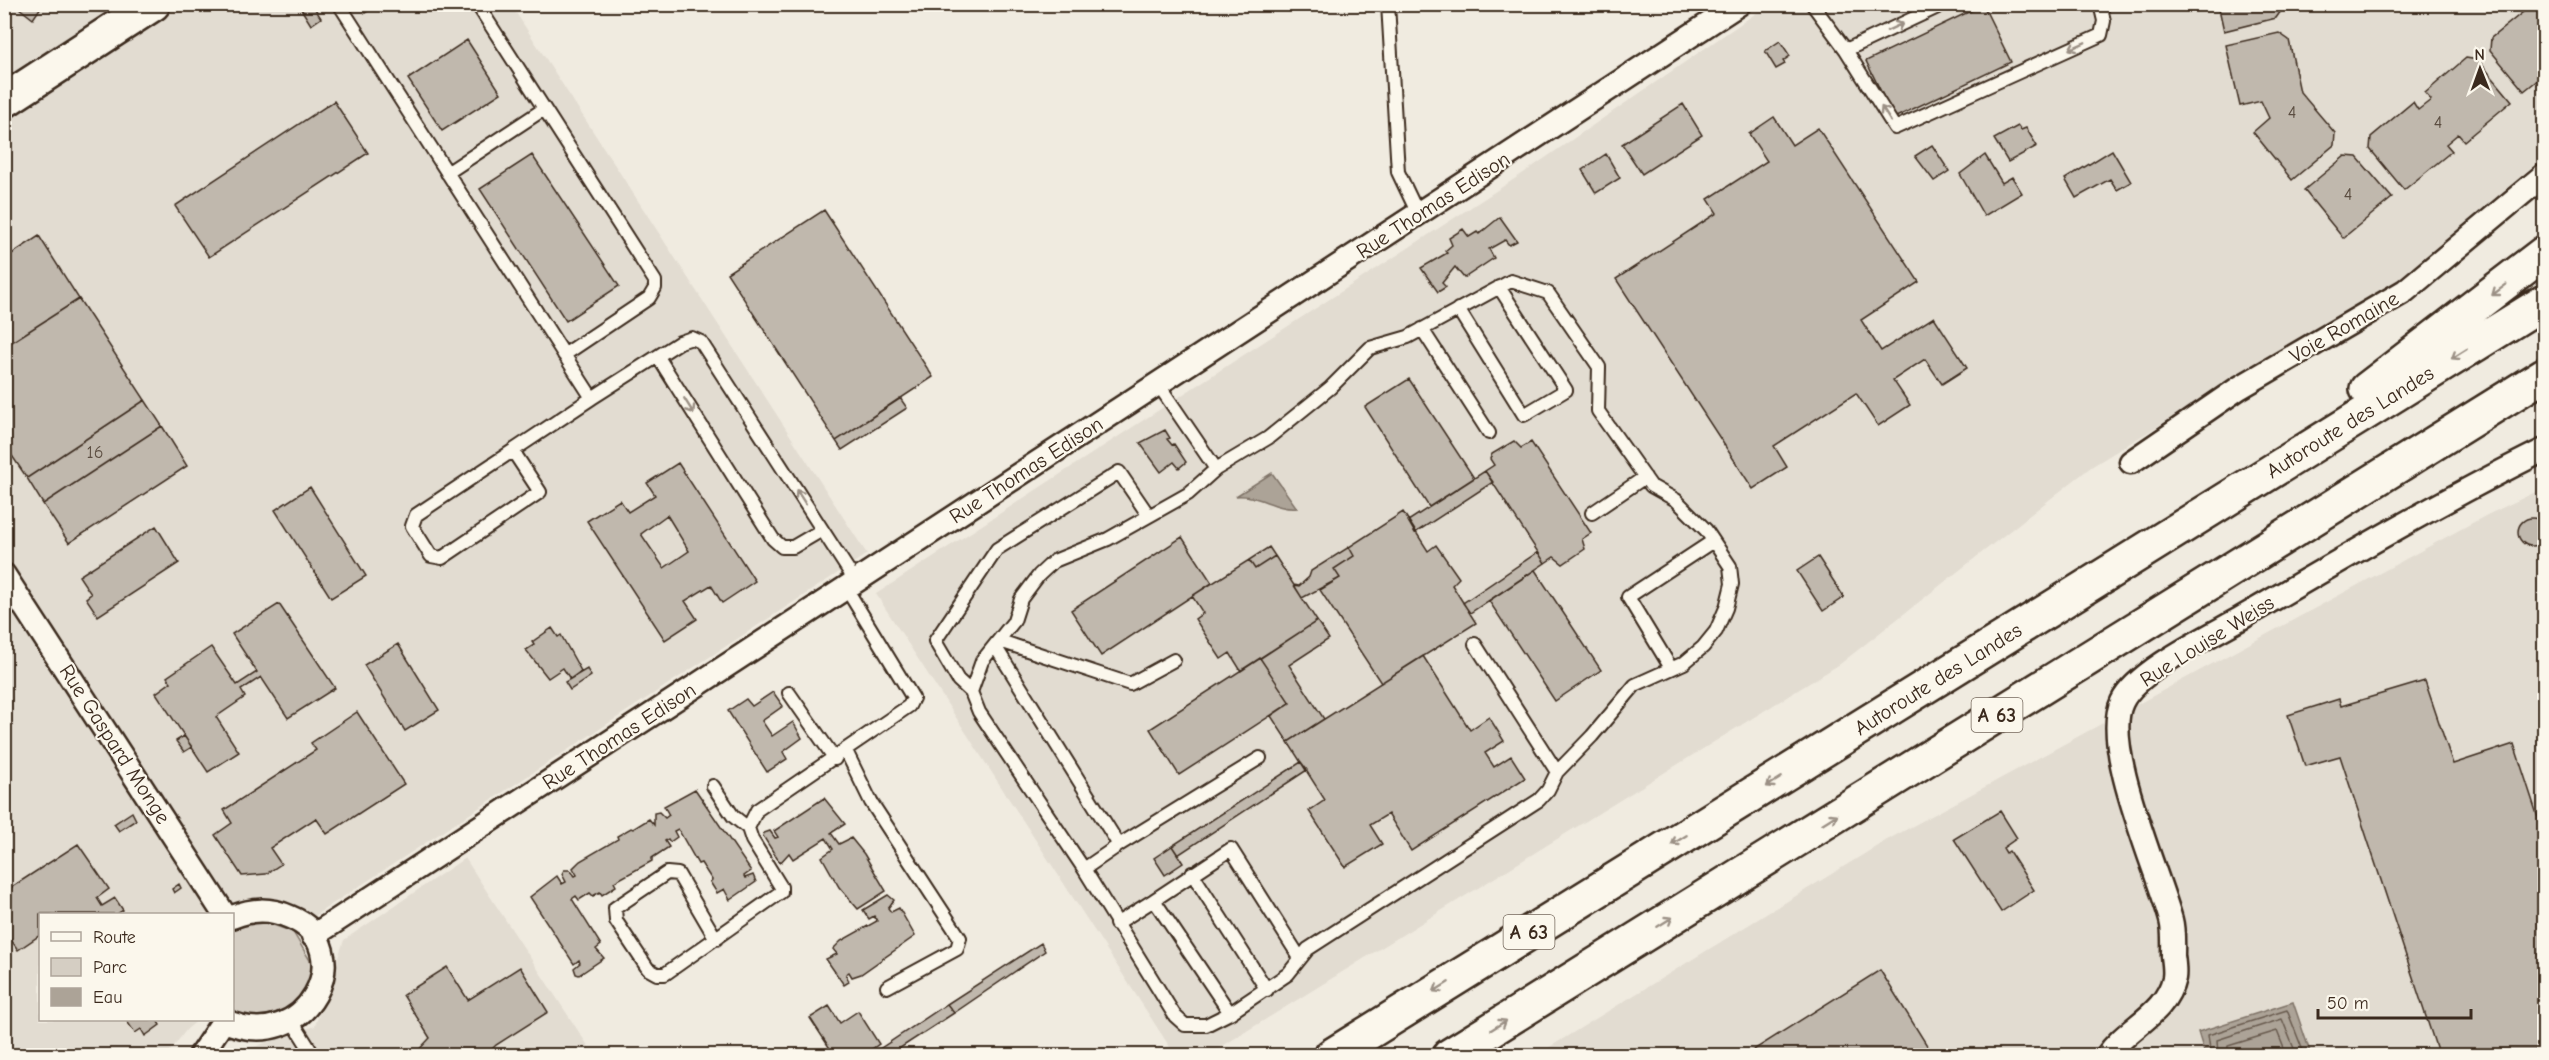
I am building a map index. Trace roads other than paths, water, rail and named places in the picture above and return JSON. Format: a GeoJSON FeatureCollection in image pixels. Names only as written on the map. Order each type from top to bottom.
{"type":"FeatureCollection","features":[{"type":"Feature","properties":{"kind":"main road"},"geometry":{"type":"LineString","coordinates":[[4,101],[153,4]]}},
{"type":"Feature","properties":{"kind":"main road"},"geometry":{"type":"LineString","coordinates":[[1819,753],[1946,658],[2357,396],[2544,253]]}},
{"type":"Feature","properties":{"kind":"main road","name":"Autoroute des Landes"},"geometry":{"type":"LineString","coordinates":[[1331,1056],[2544,302]]}},
{"type":"Feature","properties":{"kind":"main road","name":"A 63"},"geometry":{"type":"LineString","coordinates":[[1449,1056],[2544,375]]}},
{"type":"Feature","properties":{"kind":"main road"},"geometry":{"type":"LineString","coordinates":[[2068,672],[2208,597],[2430,463],[2544,401]]}},
{"type":"Feature","properties":{"kind":"street","name":"Rue Thomas Edison"},"geometry":{"type":"LineString","coordinates":[[314,936],[1739,4]]}},
{"type":"Feature","properties":{"kind":"street","name":"Voie Romaine"},"geometry":{"type":"LineString","coordinates":[[2131,462],[2239,388],[2405,291],[2544,175]]}},
{"type":"Feature","properties":{"kind":"street","name":"Rue Louise Weiss"},"geometry":{"type":"LineString","coordinates":[[2108,1055],[2114,1045],[2152,1015],[2167,996],[2174,978],[2172,922],[2123,768],[2116,738],[2122,701],[2134,684],[2171,659],[2341,560],[2544,450]]}},
{"type":"Feature","properties":{"kind":"street","name":"Rue Gaspard Monge"},"geometry":{"type":"LineString","coordinates":[[4,575],[223,913]]}},
{"type":"Feature","properties":{"kind":"street"},"geometry":{"type":"LineString","coordinates":[[226,1021],[240,1029],[259,1033],[277,1031],[294,1024],[312,1007],[322,984],[323,959],[314,936],[296,919],[274,910],[249,910],[234,916]]}},
{"type":"Feature","properties":{"kind":"street"},"geometry":{"type":"LineString","coordinates":[[200,1056],[223,1021]]}},
{"type":"Feature","properties":{"kind":"lane"},"geometry":{"type":"LineString","coordinates":[[339,4],[592,398]]}},
{"type":"Feature","properties":{"kind":"lane"},"geometry":{"type":"LineString","coordinates":[[477,4],[655,281],[655,288],[649,298],[564,355]]}},
{"type":"Feature","properties":{"kind":"lane"},"geometry":{"type":"LineString","coordinates":[[1388,4],[1398,172],[1418,214]]}},
{"type":"Feature","properties":{"kind":"lane"},"geometry":{"type":"LineString","coordinates":[[1812,4],[1846,50],[1895,128],[2101,35],[2104,21],[2100,4]]}},
{"type":"Feature","properties":{"kind":"lane"},"geometry":{"type":"LineString","coordinates":[[1846,50],[1944,4]]}},
{"type":"Feature","properties":{"kind":"lane"},"geometry":{"type":"LineString","coordinates":[[447,173],[544,109]]}},
{"type":"Feature","properties":{"kind":"lane"},"geometry":{"type":"LineString","coordinates":[[971,692],[982,662],[1014,621],[1021,599],[1039,575],[1054,561],[1108,539],[1149,516],[1188,494],[1216,469],[1268,438],[1330,388],[1370,348],[1408,337],[1510,281],[1548,293],[1599,367],[1598,411],[1651,486],[1676,500],[1713,541],[1730,566],[1732,584],[1726,609],[1716,631],[1703,646],[1684,663],[1635,685],[1598,730],[1557,772],[1548,790],[1539,800],[1308,949],[1288,974],[1267,990],[1206,1025],[1185,1025],[1175,1016],[1084,869],[979,712],[971,692],[958,680],[935,641],[997,549],[1119,472],[1149,516]]}},
{"type":"Feature","properties":{"kind":"lane"},"geometry":{"type":"LineString","coordinates":[[1458,309],[1524,415],[1566,390],[1499,287]]}},
{"type":"Feature","properties":{"kind":"lane"},"geometry":{"type":"LineString","coordinates":[[1422,329],[1489,433]]}},
{"type":"Feature","properties":{"kind":"lane"},"geometry":{"type":"LineString","coordinates":[[513,451],[540,492],[442,558],[431,556],[412,526],[416,515],[592,398],[680,342],[692,338],[701,342],[822,530],[913,698],[909,706],[835,759],[757,810],[748,828]]}},
{"type":"Feature","properties":{"kind":"lane"},"geometry":{"type":"LineString","coordinates":[[658,357],[773,539],[782,547],[793,547],[822,530]]}},
{"type":"Feature","properties":{"kind":"lane"},"geometry":{"type":"LineString","coordinates":[[1158,384],[1216,469]]}},
{"type":"Feature","properties":{"kind":"lane"},"geometry":{"type":"LineString","coordinates":[[1592,513],[1645,477]]}},
{"type":"Feature","properties":{"kind":"lane"},"geometry":{"type":"LineString","coordinates":[[1671,668],[1628,597],[1713,541]]}},
{"type":"Feature","properties":{"kind":"lane"},"geometry":{"type":"LineString","coordinates":[[998,643],[1130,684],[1174,660]]}},
{"type":"Feature","properties":{"kind":"lane"},"geometry":{"type":"LineString","coordinates":[[998,643],[1119,845]]}},
{"type":"Feature","properties":{"kind":"lane"},"geometry":{"type":"LineString","coordinates":[[1475,644],[1557,772]]}},
{"type":"Feature","properties":{"kind":"lane"},"geometry":{"type":"LineString","coordinates":[[789,693],[835,759]]}},
{"type":"Feature","properties":{"kind":"lane"},"geometry":{"type":"LineString","coordinates":[[846,751],[871,802],[960,938],[957,949],[887,987]]}},
{"type":"Feature","properties":{"kind":"lane"},"geometry":{"type":"LineString","coordinates":[[1084,869],[1260,758]]}},
{"type":"Feature","properties":{"kind":"lane"},"geometry":{"type":"LineString","coordinates":[[713,786],[733,816],[748,828],[752,840],[782,892],[716,939],[665,974],[657,974],[648,969],[616,921],[615,908],[667,873],[678,874],[716,939]]}},
{"type":"Feature","properties":{"kind":"lane"},"geometry":{"type":"LineString","coordinates":[[1116,924],[1231,849],[1300,958]]}},
{"type":"Feature","properties":{"kind":"lane"},"geometry":{"type":"LineString","coordinates":[[1192,873],[1267,990]]}},
{"type":"Feature","properties":{"kind":"lane"},"geometry":{"type":"LineString","coordinates":[[1154,900],[1230,1013]]}},
{"type":"Feature","properties":{"kind":"lane"},"geometry":{"type":"LineString","coordinates":[[294,1024],[314,1056]]}},
{"type":"Feature","properties":{"kind":"water"},"geometry":{"type":"Polygon","coordinates":[[[1272,473],[1297,508],[1281,507],[1252,497],[1236,496],[1272,473]]]}},
{"type":"Feature","properties":{"kind":"water"},"geometry":{"type":"Polygon","coordinates":[[[2293,1002],[2311,1055],[2205,1055],[2198,1032],[2293,1002]]]}}]}
